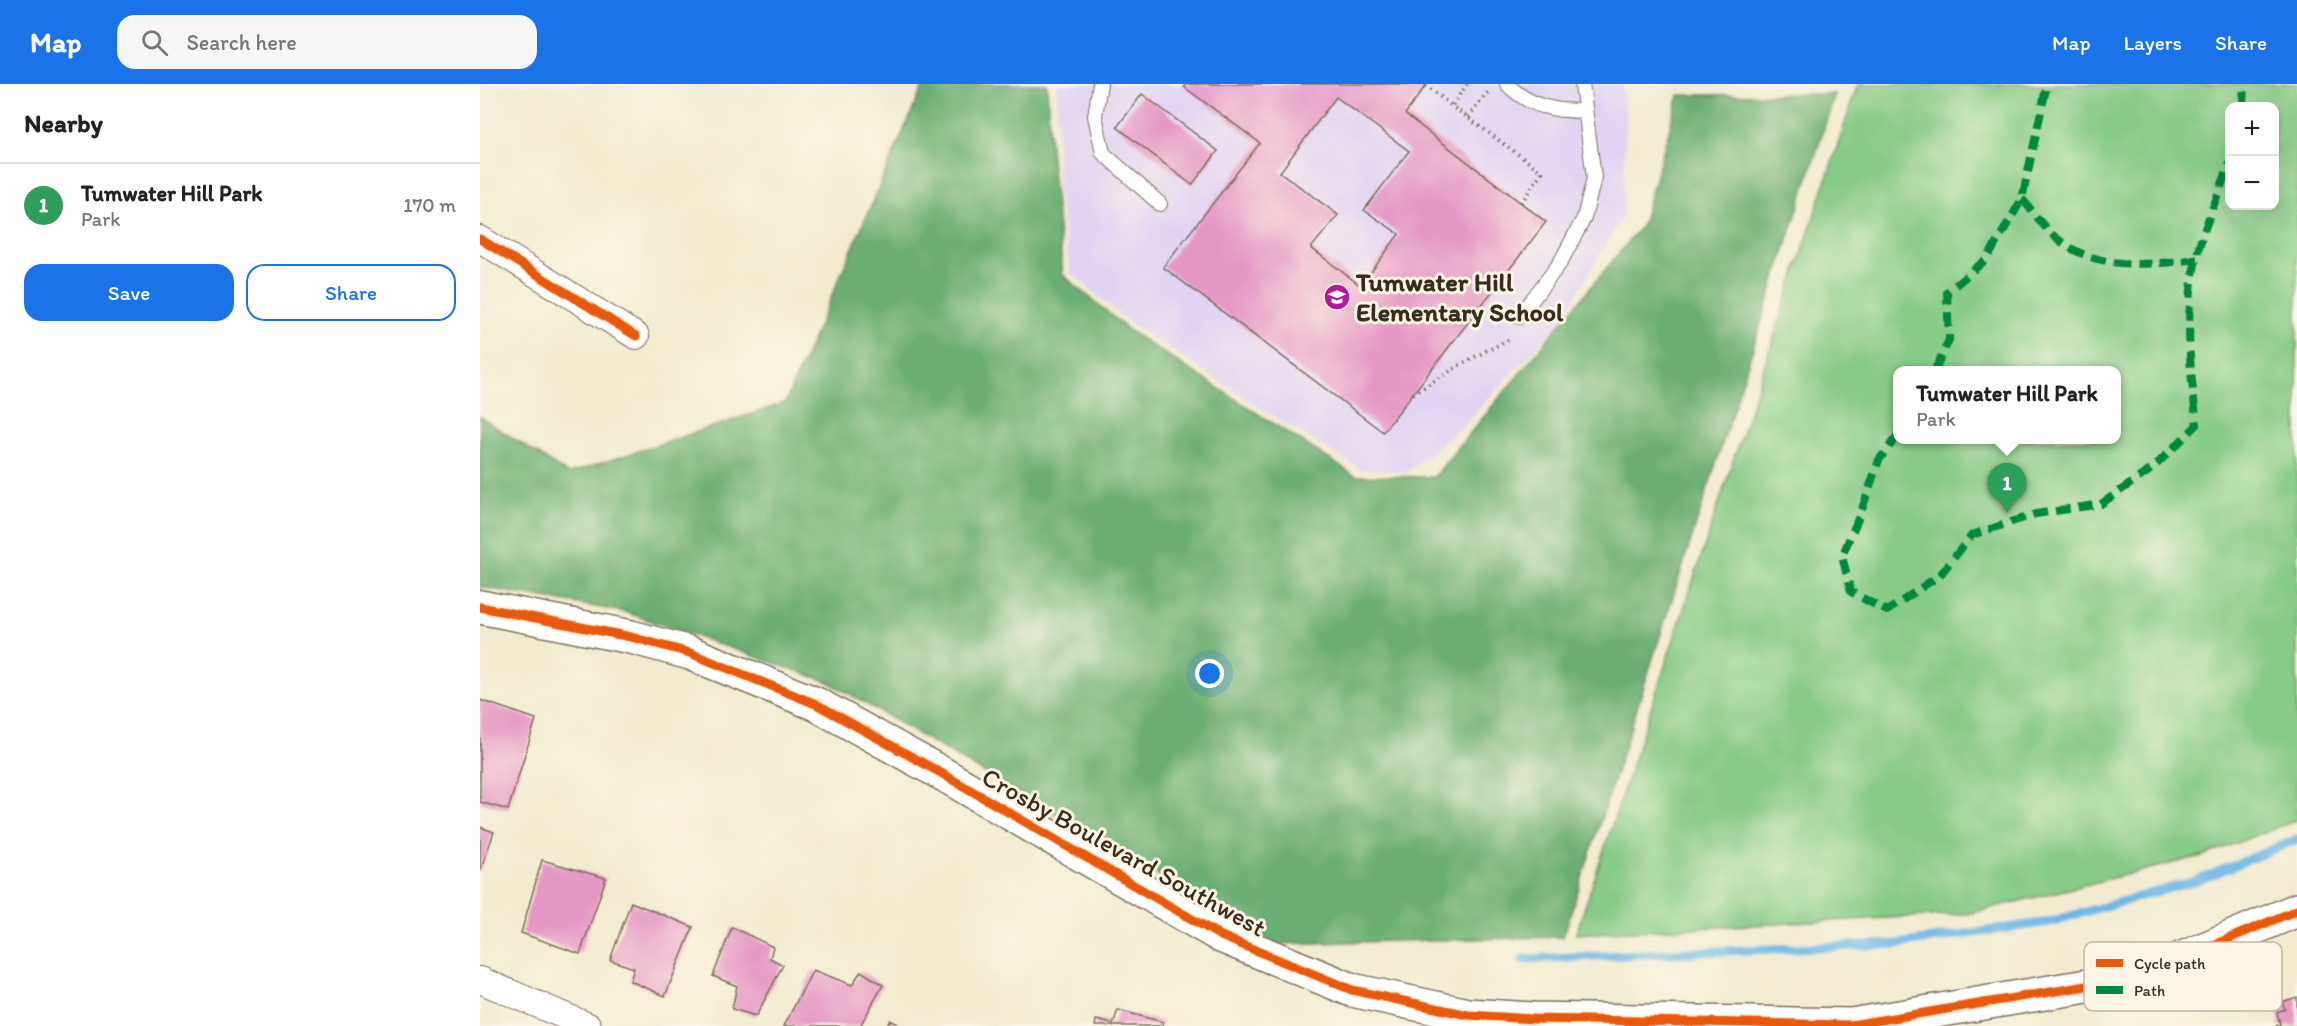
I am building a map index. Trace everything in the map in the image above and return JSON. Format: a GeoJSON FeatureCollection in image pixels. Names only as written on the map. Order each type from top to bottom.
{"type":"FeatureCollection","features":[{"type":"Feature","properties":{"kind":"street"},"geometry":{"type":"LineString","coordinates":[[480,239],[636,336]]}},
{"type":"Feature","properties":{"kind":"street","name":"Crosby Boulevard Southwest"},"geometry":{"type":"LineString","coordinates":[[480,606],[631,637],[690,653],[816,704],[941,773],[1221,936],[1352,990],[1468,1015],[1533,1022],[1851,1025],[2084,986]]}},
{"type":"Feature","properties":{"kind":"street","name":"Crosby Boulevard Southwest"},"geometry":{"type":"LineString","coordinates":[[2221,942],[2297,910]]}},
{"type":"Feature","properties":{"kind":"street"},"geometry":{"type":"LineString","coordinates":[[480,980],[588,1026]]}},
{"type":"Feature","properties":{"kind":"lane"},"geometry":{"type":"LineString","coordinates":[[1100,84],[1095,116],[1103,153],[1160,204]]}},
{"type":"Feature","properties":{"kind":"lane"},"geometry":{"type":"LineString","coordinates":[[1507,84],[1518,96],[1537,105],[1562,111],[1585,111]]}},
{"type":"Feature","properties":{"kind":"lane"},"geometry":{"type":"LineString","coordinates":[[1519,317],[1560,263],[1584,218],[1594,178],[1582,84]]}},
{"type":"Feature","properties":{"kind":"path"},"geometry":{"type":"LineString","coordinates":[[1452,106],[1467,84]]}},
{"type":"Feature","properties":{"kind":"path"},"geometry":{"type":"LineString","coordinates":[[1426,85],[1542,172],[1521,203]]}},
{"type":"Feature","properties":{"kind":"path"},"geometry":{"type":"LineString","coordinates":[[1468,117],[1488,91]]}},
{"type":"Feature","properties":{"kind":"path"},"geometry":{"type":"LineString","coordinates":[[1413,394],[1463,363],[1532,329],[1519,317]]}},
{"type":"Feature","properties":{"kind":"shaded area","name":"Tumwater Hill Elementary School"},"geometry":{"type":"Polygon","coordinates":[[[1057,84],[1622,84],[1626,114],[1623,215],[1560,323],[1462,427],[1407,472],[1360,469],[1268,413],[1131,324],[1070,272],[1057,185],[1057,84]]]}},
{"type":"Feature","properties":{"kind":"green space"},"geometry":{"type":"Polygon","coordinates":[[[924,84],[1047,84],[1050,149],[1063,275],[1131,332],[1355,476],[1434,477],[1642,225],[1679,95],[1835,94],[1563,937],[1276,944],[829,682],[625,612],[480,587],[480,417],[568,474],[785,403],[924,84]]]}},
{"type":"Feature","properties":{"kind":"green space"},"geometry":{"type":"Polygon","coordinates":[[[1858,84],[2297,84],[2297,820],[2202,856],[1967,914],[1576,934],[1858,84]]]}},
{"type":"Feature","properties":{"kind":"building"},"geometry":{"type":"Polygon","coordinates":[[[1187,84],[1427,84],[1405,114],[1546,222],[1383,432],[1163,267],[1260,143],[1184,87],[1187,84]],[[1336,97],[1280,172],[1338,215],[1311,248],[1361,286],[1399,234],[1364,210],[1409,151],[1336,97]]]}},
{"type":"Feature","properties":{"kind":"building"},"geometry":{"type":"Polygon","coordinates":[[[1142,94],[1218,151],[1192,185],[1117,127],[1142,94]]]}},
{"type":"Feature","properties":{"kind":"building"},"geometry":{"type":"Polygon","coordinates":[[[480,700],[536,719],[508,810],[480,802],[480,700]]]}},
{"type":"Feature","properties":{"kind":"building"},"geometry":{"type":"Polygon","coordinates":[[[480,827],[494,832],[480,872],[480,827]]]}},
{"type":"Feature","properties":{"kind":"building"},"geometry":{"type":"Polygon","coordinates":[[[542,860],[606,878],[580,954],[521,933],[542,860]]]}},
{"type":"Feature","properties":{"kind":"building"},"geometry":{"type":"Polygon","coordinates":[[[631,902],[693,927],[665,996],[630,981],[634,968],[610,960],[631,902]]]}},
{"type":"Feature","properties":{"kind":"building"},"geometry":{"type":"Polygon","coordinates":[[[732,927],[773,947],[770,958],[783,965],[756,1016],[732,1009],[737,986],[713,976],[732,927]]]}},
{"type":"Feature","properties":{"kind":"building"},"geometry":{"type":"Polygon","coordinates":[[[813,970],[852,985],[861,971],[883,985],[860,1026],[784,1026],[813,970]]]}},
{"type":"Feature","properties":{"kind":"building"},"geometry":{"type":"Polygon","coordinates":[[[2297,997],[2297,1026],[2276,1026],[2280,1024],[2277,1012],[2285,1009],[2282,1002],[2297,997]]]}},
{"type":"Feature","properties":{"kind":"building"},"geometry":{"type":"Polygon","coordinates":[[[1118,1010],[1163,1022],[1162,1026],[1095,1026],[1096,1020],[1113,1024],[1118,1010]]]}},
{"type":"Feature","properties":{"kind":"building"},"geometry":{"type":"Polygon","coordinates":[[[890,1020],[900,1026],[886,1026],[890,1020]]]}},
{"type":"Feature","properties":{"kind":"waterway"},"geometry":{"type":"LineString","coordinates":[[1523,959],[1897,944],[2049,922],[2199,880],[2297,839]]}},
{"type":"Feature","properties":{"kind":"marked path"},"geometry":{"type":"LineString","coordinates":[[1937,366],[1949,340],[1947,292],[1987,259],[2022,199],[2047,84]]}},
{"type":"Feature","properties":{"kind":"marked path"},"geometry":{"type":"LineString","coordinates":[[2243,102],[2244,84]]}},
{"type":"Feature","properties":{"kind":"marked path"},"geometry":{"type":"LineString","coordinates":[[1893,442],[1879,460],[1861,512],[1842,556],[1851,592],[1887,611],[1940,575],[1972,535],[2036,514],[2101,504],[2153,468],[2197,425],[2189,342],[2192,280],[2203,235],[2225,176]]}},
{"type":"Feature","properties":{"kind":"marked path"},"geometry":{"type":"LineString","coordinates":[[2022,199],[2054,236],[2074,250],[2091,257],[2143,264],[2197,259]]}},
{"type":"Feature","properties":{"kind":"cycle path"},"geometry":{"type":"LineString","coordinates":[[480,239],[636,336]]}},
{"type":"Feature","properties":{"kind":"cycle path"},"geometry":{"type":"LineString","coordinates":[[480,607],[631,637],[690,653],[816,704],[941,773],[1221,936],[1352,990],[1468,1015],[1534,1019],[1851,1025],[2084,986]]}},
{"type":"Feature","properties":{"kind":"cycle path"},"geometry":{"type":"LineString","coordinates":[[2221,942],[2297,910]]}},
{"type":"Feature","properties":{"kind":"place","name":"Tumwater Hill Elementary School"},"geometry":{"type":"Point","coordinates":[1337,297]}},
{"type":"Feature","properties":{"kind":"place","name":"Tumwater Hill Park"},"geometry":{"type":"Point","coordinates":[2007,513]}}]}
